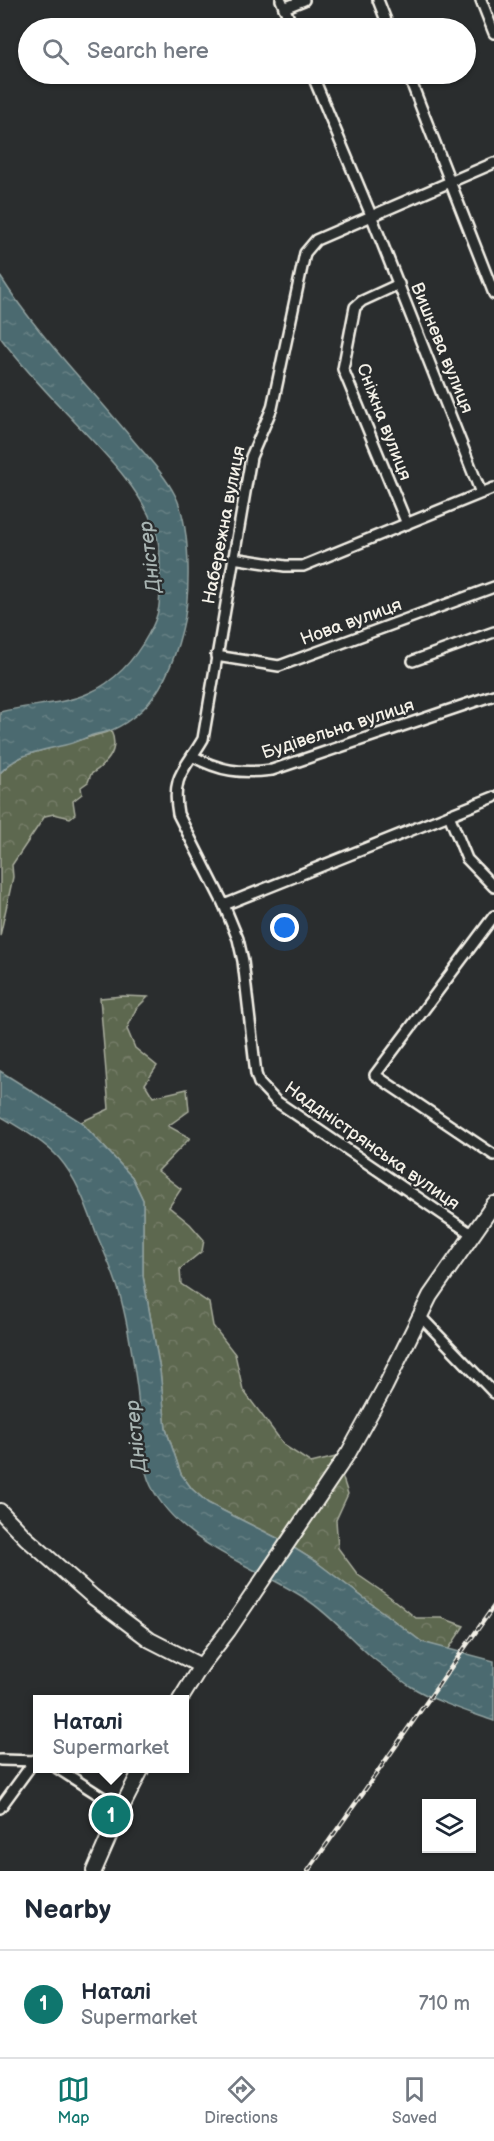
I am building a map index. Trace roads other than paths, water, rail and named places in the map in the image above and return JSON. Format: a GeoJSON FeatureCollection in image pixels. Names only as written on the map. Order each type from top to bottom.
{"type":"FeatureCollection","features":[{"type":"Feature","properties":{"kind":"main road"},"geometry":{"type":"LineString","coordinates":[[183,1695],[349,1452],[430,1296],[494,1204]]}},
{"type":"Feature","properties":{"kind":"main road"},"geometry":{"type":"LineString","coordinates":[[0,1511],[26,1538],[93,1597],[150,1640],[201,1666]]}},
{"type":"Feature","properties":{"kind":"main road"},"geometry":{"type":"LineString","coordinates":[[94,1871],[139,1773]]}},
{"type":"Feature","properties":{"kind":"street"},"geometry":{"type":"LineString","coordinates":[[289,18],[283,4],[304,0]]}},
{"type":"Feature","properties":{"kind":"street"},"geometry":{"type":"LineString","coordinates":[[378,0],[385,18]]}},
{"type":"Feature","properties":{"kind":"street"},"geometry":{"type":"LineString","coordinates":[[481,0],[494,33]]}},
{"type":"Feature","properties":{"kind":"street","name":"Вишнева вулиця"},"geometry":{"type":"LineString","coordinates":[[316,84],[372,215],[482,493]]}},
{"type":"Feature","properties":{"kind":"street"},"geometry":{"type":"LineString","coordinates":[[412,84],[494,294]]}},
{"type":"Feature","properties":{"kind":"street","name":"Набережна вулиця"},"geometry":{"type":"LineString","coordinates":[[180,771],[203,739],[251,457],[272,408],[305,253],[316,240],[494,163]]}},
{"type":"Feature","properties":{"kind":"street","name":"Сніжна вулиця"},"geometry":{"type":"LineString","coordinates":[[399,284],[362,301],[355,307],[343,369],[407,524]]}},
{"type":"Feature","properties":{"kind":"street"},"geometry":{"type":"LineString","coordinates":[[233,558],[285,566],[303,566],[494,488]]}},
{"type":"Feature","properties":{"kind":"street","name":"Нова вулиця"},"geometry":{"type":"LineString","coordinates":[[216,656],[279,666],[494,587]]}},
{"type":"Feature","properties":{"kind":"street"},"geometry":{"type":"LineString","coordinates":[[413,661],[494,632]]}},
{"type":"Feature","properties":{"kind":"street","name":"Будівельна вулиця"},"geometry":{"type":"LineString","coordinates":[[192,756],[224,770],[255,772],[272,770],[494,695]]}},
{"type":"Feature","properties":{"kind":"street","name":"Наддністрянська вулиця"},"geometry":{"type":"LineString","coordinates":[[180,771],[175,799],[178,814],[224,905],[238,939],[243,961],[250,1037],[259,1083],[276,1101],[473,1235]]}},
{"type":"Feature","properties":{"kind":"street"},"geometry":{"type":"LineString","coordinates":[[224,905],[494,797]]}},
{"type":"Feature","properties":{"kind":"street"},"geometry":{"type":"LineString","coordinates":[[449,815],[467,859],[494,887]]}},
{"type":"Feature","properties":{"kind":"street"},"geometry":{"type":"LineString","coordinates":[[494,915],[375,1075],[494,1155]]}},
{"type":"Feature","properties":{"kind":"street"},"geometry":{"type":"LineString","coordinates":[[419,1315],[494,1393]]}},
{"type":"Feature","properties":{"kind":"street"},"geometry":{"type":"LineString","coordinates":[[0,1760],[33,1761]]}},
{"type":"Feature","properties":{"kind":"street"},"geometry":{"type":"LineString","coordinates":[[0,1808],[33,1765]]}},
{"type":"Feature","properties":{"kind":"street"},"geometry":{"type":"LineString","coordinates":[[65,1773],[121,1809]]}},
{"type":"Feature","properties":{"kind":"water"},"geometry":{"type":"Polygon","coordinates":[[[0,276],[29,317],[153,464],[175,495],[187,542],[188,581],[185,616],[176,651],[168,673],[150,702],[128,721],[112,730],[22,757],[0,773],[0,712],[78,697],[99,688],[116,676],[138,652],[155,620],[159,602],[160,567],[156,533],[139,497],[107,456],[35,379],[0,337],[0,276]]]}},
{"type":"Feature","properties":{"kind":"water"},"geometry":{"type":"Polygon","coordinates":[[[0,1071],[81,1122],[132,1177],[143,1200],[143,1276],[160,1370],[166,1429],[181,1474],[192,1489],[208,1503],[281,1540],[315,1561],[422,1642],[494,1661],[494,1721],[441,1701],[410,1686],[374,1659],[315,1605],[200,1539],[164,1506],[151,1486],[144,1463],[132,1355],[120,1294],[114,1277],[81,1195],[66,1167],[46,1146],[0,1116],[0,1071]]]}},
{"type":"Feature","properties":{"kind":"railway"},"geometry":{"type":"LineString","coordinates":[[308,1871],[494,1606]]}},
{"type":"Feature","properties":{"kind":"place","name":"Наталi"},"geometry":{"type":"Point","coordinates":[111,1815]}},
{"type":"Feature","properties":{"kind":"water label","name":"Дністер"},"geometry":{"type":"Point","coordinates":[150,557]}},
{"type":"Feature","properties":{"kind":"water label","name":"Дністер"},"geometry":{"type":"Point","coordinates":[136,1436]}}]}
